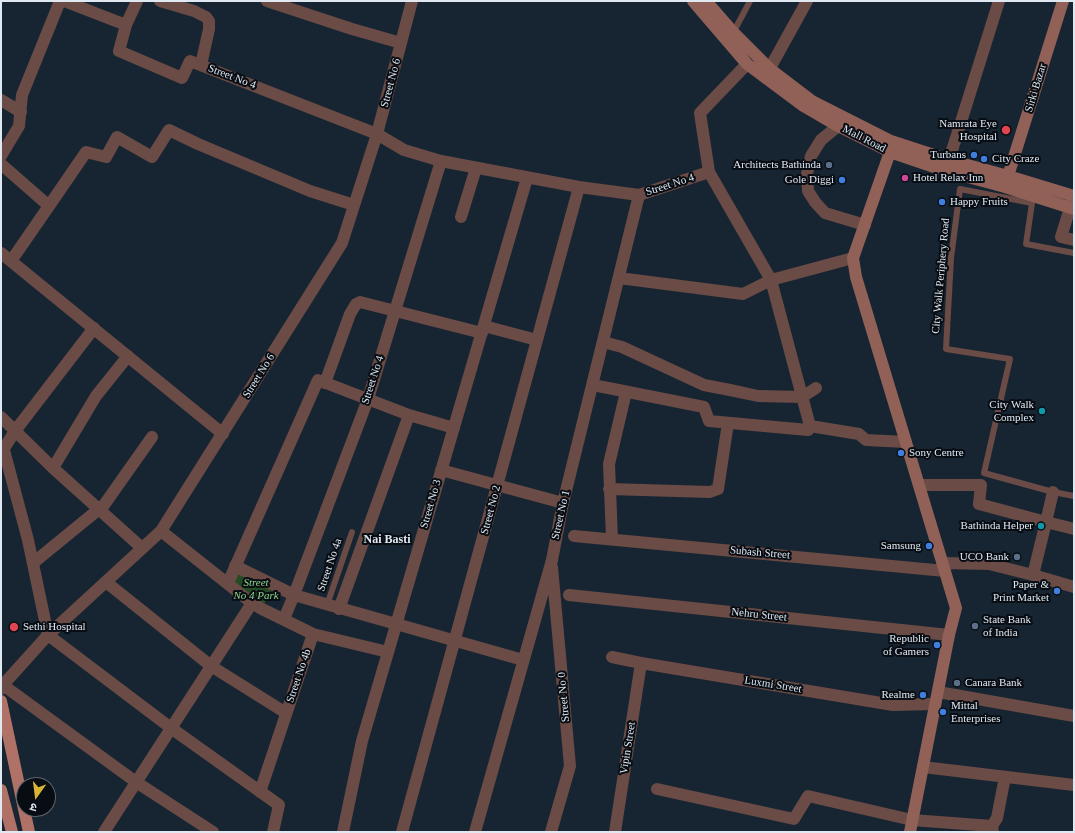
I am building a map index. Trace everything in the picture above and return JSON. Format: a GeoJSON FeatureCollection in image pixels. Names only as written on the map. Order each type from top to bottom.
{"type":"FeatureCollection","features":[{"type":"Feature","properties":{"kind":"main road"},"geometry":{"type":"LineString","coordinates":[[1,701],[17,777]]}},
{"type":"Feature","properties":{"kind":"main road"},"geometry":{"type":"LineString","coordinates":[[1,790],[12,832]]}},
{"type":"Feature","properties":{"kind":"main road"},"geometry":{"type":"LineString","coordinates":[[26,817],[29,832]]}},
{"type":"Feature","properties":{"kind":"street"},"geometry":{"type":"LineString","coordinates":[[1,156],[19,126],[22,95],[60,1]]}},
{"type":"Feature","properties":{"kind":"street"},"geometry":{"type":"LineString","coordinates":[[64,1],[126,25],[137,1]]}},
{"type":"Feature","properties":{"kind":"street"},"geometry":{"type":"LineString","coordinates":[[160,1],[194,11],[206,17],[209,21],[210,29],[201,65]]}},
{"type":"Feature","properties":{"kind":"street"},"geometry":{"type":"LineString","coordinates":[[267,1],[352,29],[401,43]]}},
{"type":"Feature","properties":{"kind":"street","name":"Street No 6"},"geometry":{"type":"LineString","coordinates":[[2,687],[48,635],[161,531],[342,243],[377,134],[412,1]]}},
{"type":"Feature","properties":{"kind":"street","name":"Mall Road"},"geometry":{"type":"LineString","coordinates":[[693,1],[731,37],[747,64],[767,73],[802,105],[838,126],[890,152],[946,171],[1005,186],[1072,209]]}},
{"type":"Feature","properties":{"kind":"street"},"geometry":{"type":"LineString","coordinates":[[706,1],[731,37],[767,73],[818,105],[891,141],[949,160],[1005,186],[1074,196],[1072,209],[1061,237],[1074,240]]}},
{"type":"Feature","properties":{"kind":"street"},"geometry":{"type":"LineString","coordinates":[[767,73],[806,1]]}},
{"type":"Feature","properties":{"kind":"street"},"geometry":{"type":"LineString","coordinates":[[949,160],[999,1]]}},
{"type":"Feature","properties":{"kind":"street","name":"Sirki Bazar"},"geometry":{"type":"LineString","coordinates":[[1005,186],[1063,1]]}},
{"type":"Feature","properties":{"kind":"street","name":"Street No 4"},"geometry":{"type":"LineString","coordinates":[[126,25],[119,51],[182,78],[190,61],[377,134],[404,150],[441,162],[579,187],[639,195],[709,172]]}},
{"type":"Feature","properties":{"kind":"street"},"geometry":{"type":"LineString","coordinates":[[747,64],[700,113],[709,172],[771,280],[810,426]]}},
{"type":"Feature","properties":{"kind":"street"},"geometry":{"type":"LineString","coordinates":[[1,100],[21,112]]}},
{"type":"Feature","properties":{"kind":"street"},"geometry":{"type":"LineString","coordinates":[[838,126],[821,140],[811,156],[807,174],[808,191],[825,213],[865,225]]}},
{"type":"Feature","properties":{"kind":"street"},"geometry":{"type":"LineString","coordinates":[[11,260],[86,152],[106,156],[117,137],[152,156],[169,130],[198,144],[310,191],[354,205]]}},
{"type":"Feature","properties":{"kind":"street"},"geometry":{"type":"LineString","coordinates":[[890,152],[853,258],[856,277],[956,608],[949,635],[911,826]]}},
{"type":"Feature","properties":{"kind":"street","name":"Street No 4"},"geometry":{"type":"LineString","coordinates":[[284,619],[368,399],[441,162]]}},
{"type":"Feature","properties":{"kind":"street"},"geometry":{"type":"LineString","coordinates":[[1,164],[49,206]]}},
{"type":"Feature","properties":{"kind":"street"},"geometry":{"type":"LineString","coordinates":[[460,217],[476,168]]}},
{"type":"Feature","properties":{"kind":"street","name":"Street No 3"},"geometry":{"type":"LineString","coordinates":[[343,832],[362,740],[527,178]]}},
{"type":"Feature","properties":{"kind":"street","name":"Street No 2"},"geometry":{"type":"LineString","coordinates":[[402,832],[579,187]]}},
{"type":"Feature","properties":{"kind":"street","name":"Street No 1"},"geometry":{"type":"LineString","coordinates":[[475,832],[552,560],[563,503],[639,195]]}},
{"type":"Feature","properties":{"kind":"street"},"geometry":{"type":"LineString","coordinates":[[1,253],[223,434]]}},
{"type":"Feature","properties":{"kind":"street"},"geometry":{"type":"LineString","coordinates":[[619,278],[743,294],[771,280],[853,258]]}},
{"type":"Feature","properties":{"kind":"street"},"geometry":{"type":"LineString","coordinates":[[325,383],[350,314],[356,304],[360,302],[395,311],[537,340]]}},
{"type":"Feature","properties":{"kind":"street"},"geometry":{"type":"LineString","coordinates":[[94,328],[15,431],[2,451],[28,540],[48,635],[171,728],[279,805],[273,832]]}},
{"type":"Feature","properties":{"kind":"street"},"geometry":{"type":"LineString","coordinates":[[603,342],[622,347],[704,385],[758,396],[802,397],[816,388]]}},
{"type":"Feature","properties":{"kind":"street"},"geometry":{"type":"LineString","coordinates":[[53,468],[96,396],[128,356]]}},
{"type":"Feature","properties":{"kind":"street"},"geometry":{"type":"LineString","coordinates":[[228,583],[318,380],[409,415],[454,428]]}},
{"type":"Feature","properties":{"kind":"street"},"geometry":{"type":"LineString","coordinates":[[592,385],[704,407],[709,421],[808,430],[810,426]]}},
{"type":"Feature","properties":{"kind":"street"},"geometry":{"type":"LineString","coordinates":[[612,539],[609,464],[626,392]]}},
{"type":"Feature","properties":{"kind":"street"},"geometry":{"type":"LineString","coordinates":[[339,609],[409,415]]}},
{"type":"Feature","properties":{"kind":"street"},"geometry":{"type":"LineString","coordinates":[[1,417],[53,468],[142,548]]}},
{"type":"Feature","properties":{"kind":"street"},"geometry":{"type":"LineString","coordinates":[[609,489],[710,492],[718,489],[728,423]]}},
{"type":"Feature","properties":{"kind":"street"},"geometry":{"type":"LineString","coordinates":[[810,426],[859,434],[866,440],[906,442]]}},
{"type":"Feature","properties":{"kind":"street"},"geometry":{"type":"LineString","coordinates":[[33,563],[104,505],[152,437]]}},
{"type":"Feature","properties":{"kind":"street"},"geometry":{"type":"LineString","coordinates":[[441,470],[563,503]]}},
{"type":"Feature","properties":{"kind":"street"},"geometry":{"type":"LineString","coordinates":[[919,486],[982,480],[979,504],[1074,529]]}},
{"type":"Feature","properties":{"kind":"street"},"geometry":{"type":"LineString","coordinates":[[1033,575],[1053,492]]}},
{"type":"Feature","properties":{"kind":"street"},"geometry":{"type":"LineString","coordinates":[[161,531],[252,603],[262,609],[313,634],[388,652]]}},
{"type":"Feature","properties":{"kind":"street","name":"Subash Street"},"geometry":{"type":"LineString","coordinates":[[574,536],[944,567],[989,564],[1074,587]]}},
{"type":"Feature","properties":{"kind":"street","name":"Street No 0"},"geometry":{"type":"LineString","coordinates":[[551,832],[570,766],[552,560]]}},
{"type":"Feature","properties":{"kind":"street"},"geometry":{"type":"LineString","coordinates":[[235,566],[294,595],[339,609],[524,660]]}},
{"type":"Feature","properties":{"kind":"street"},"geometry":{"type":"LineString","coordinates":[[106,582],[211,666],[286,713]]}},
{"type":"Feature","properties":{"kind":"street","name":"Nehru Street"},"geometry":{"type":"LineString","coordinates":[[569,595],[949,635]]}},
{"type":"Feature","properties":{"kind":"street"},"geometry":{"type":"LineString","coordinates":[[104,832],[252,603]]}},
{"type":"Feature","properties":{"kind":"street","name":"Street No 4b"},"geometry":{"type":"LineString","coordinates":[[260,792],[313,634]]}},
{"type":"Feature","properties":{"kind":"street","name":"Luxmi Street"},"geometry":{"type":"LineString","coordinates":[[612,657],[893,705],[935,704]]}},
{"type":"Feature","properties":{"kind":"street","name":"Vipin Street"},"geometry":{"type":"LineString","coordinates":[[615,832],[641,663]]}},
{"type":"Feature","properties":{"kind":"street"},"geometry":{"type":"LineString","coordinates":[[2,687],[136,782],[212,832]]}},
{"type":"Feature","properties":{"kind":"street"},"geometry":{"type":"LineString","coordinates":[[938,692],[1074,716]]}},
{"type":"Feature","properties":{"kind":"street"},"geometry":{"type":"LineString","coordinates":[[922,767],[1074,785]]}},
{"type":"Feature","properties":{"kind":"street"},"geometry":{"type":"LineString","coordinates":[[657,789],[794,819],[808,796],[911,826],[993,829],[997,818],[1005,777]]}},
{"type":"Feature","properties":{"kind":"lane"},"geometry":{"type":"LineString","coordinates":[[731,37],[750,1]]}},
{"type":"Feature","properties":{"kind":"lane","name":"City Walk Periphery Road"},"geometry":{"type":"LineString","coordinates":[[1074,253],[1026,244],[1032,202],[1005,186],[960,189],[951,258],[946,349],[1010,359],[984,473],[1053,492],[1074,496]]}},
{"type":"Feature","properties":{"kind":"lane","name":"Street No 4a"},"geometry":{"type":"LineString","coordinates":[[327,605],[352,532]]}},
{"type":"Feature","properties":{"kind":"green space","name":"Street No 4 Park"},"geometry":{"type":"Polygon","coordinates":[[[235,566],[273,585],[262,609],[228,583],[235,566]]]}},
{"type":"Feature","properties":{"kind":"place","name":"Namrata Eye Hospital"},"geometry":{"type":"Point","coordinates":[1006,130]}},
{"type":"Feature","properties":{"kind":"place","name":"Turbans"},"geometry":{"type":"Point","coordinates":[974,155]}},
{"type":"Feature","properties":{"kind":"place","name":"City Craze"},"geometry":{"type":"Point","coordinates":[984,159]}},
{"type":"Feature","properties":{"kind":"place","name":"Architects Bathinda"},"geometry":{"type":"Point","coordinates":[829,165]}},
{"type":"Feature","properties":{"kind":"place","name":"Hotel Relax Inn"},"geometry":{"type":"Point","coordinates":[905,178]}},
{"type":"Feature","properties":{"kind":"place","name":"Gole Diggi"},"geometry":{"type":"Point","coordinates":[842,180]}},
{"type":"Feature","properties":{"kind":"place","name":"Happy Fruits"},"geometry":{"type":"Point","coordinates":[942,202]}},
{"type":"Feature","properties":{"kind":"place","name":"City Walk Complex"},"geometry":{"type":"Point","coordinates":[1042,411]}},
{"type":"Feature","properties":{"kind":"place","name":"Sony Centre"},"geometry":{"type":"Point","coordinates":[901,453]}},
{"type":"Feature","properties":{"kind":"place","name":"Bathinda Helper"},"geometry":{"type":"Point","coordinates":[1041,526]}},
{"type":"Feature","properties":{"kind":"place","name":"Samsung"},"geometry":{"type":"Point","coordinates":[929,546]}},
{"type":"Feature","properties":{"kind":"place","name":"UCO Bank"},"geometry":{"type":"Point","coordinates":[1017,557]}},
{"type":"Feature","properties":{"kind":"place","name":"Paper & Print Market"},"geometry":{"type":"Point","coordinates":[1057,591]}},
{"type":"Feature","properties":{"kind":"place","name":"State Bank of India"},"geometry":{"type":"Point","coordinates":[975,626]}},
{"type":"Feature","properties":{"kind":"place","name":"Sethi Hospital"},"geometry":{"type":"Point","coordinates":[14,627]}},
{"type":"Feature","properties":{"kind":"place","name":"Republic of Gamers"},"geometry":{"type":"Point","coordinates":[937,645]}},
{"type":"Feature","properties":{"kind":"place","name":"Canara Bank"},"geometry":{"type":"Point","coordinates":[957,683]}},
{"type":"Feature","properties":{"kind":"place","name":"Realme"},"geometry":{"type":"Point","coordinates":[923,695]}},
{"type":"Feature","properties":{"kind":"place","name":"Mittal Enterprises"},"geometry":{"type":"Point","coordinates":[943,712]}},
{"type":"Feature","properties":{"kind":"district","name":"Nai Basti"},"geometry":{"type":"Point","coordinates":[387,540]}}]}
